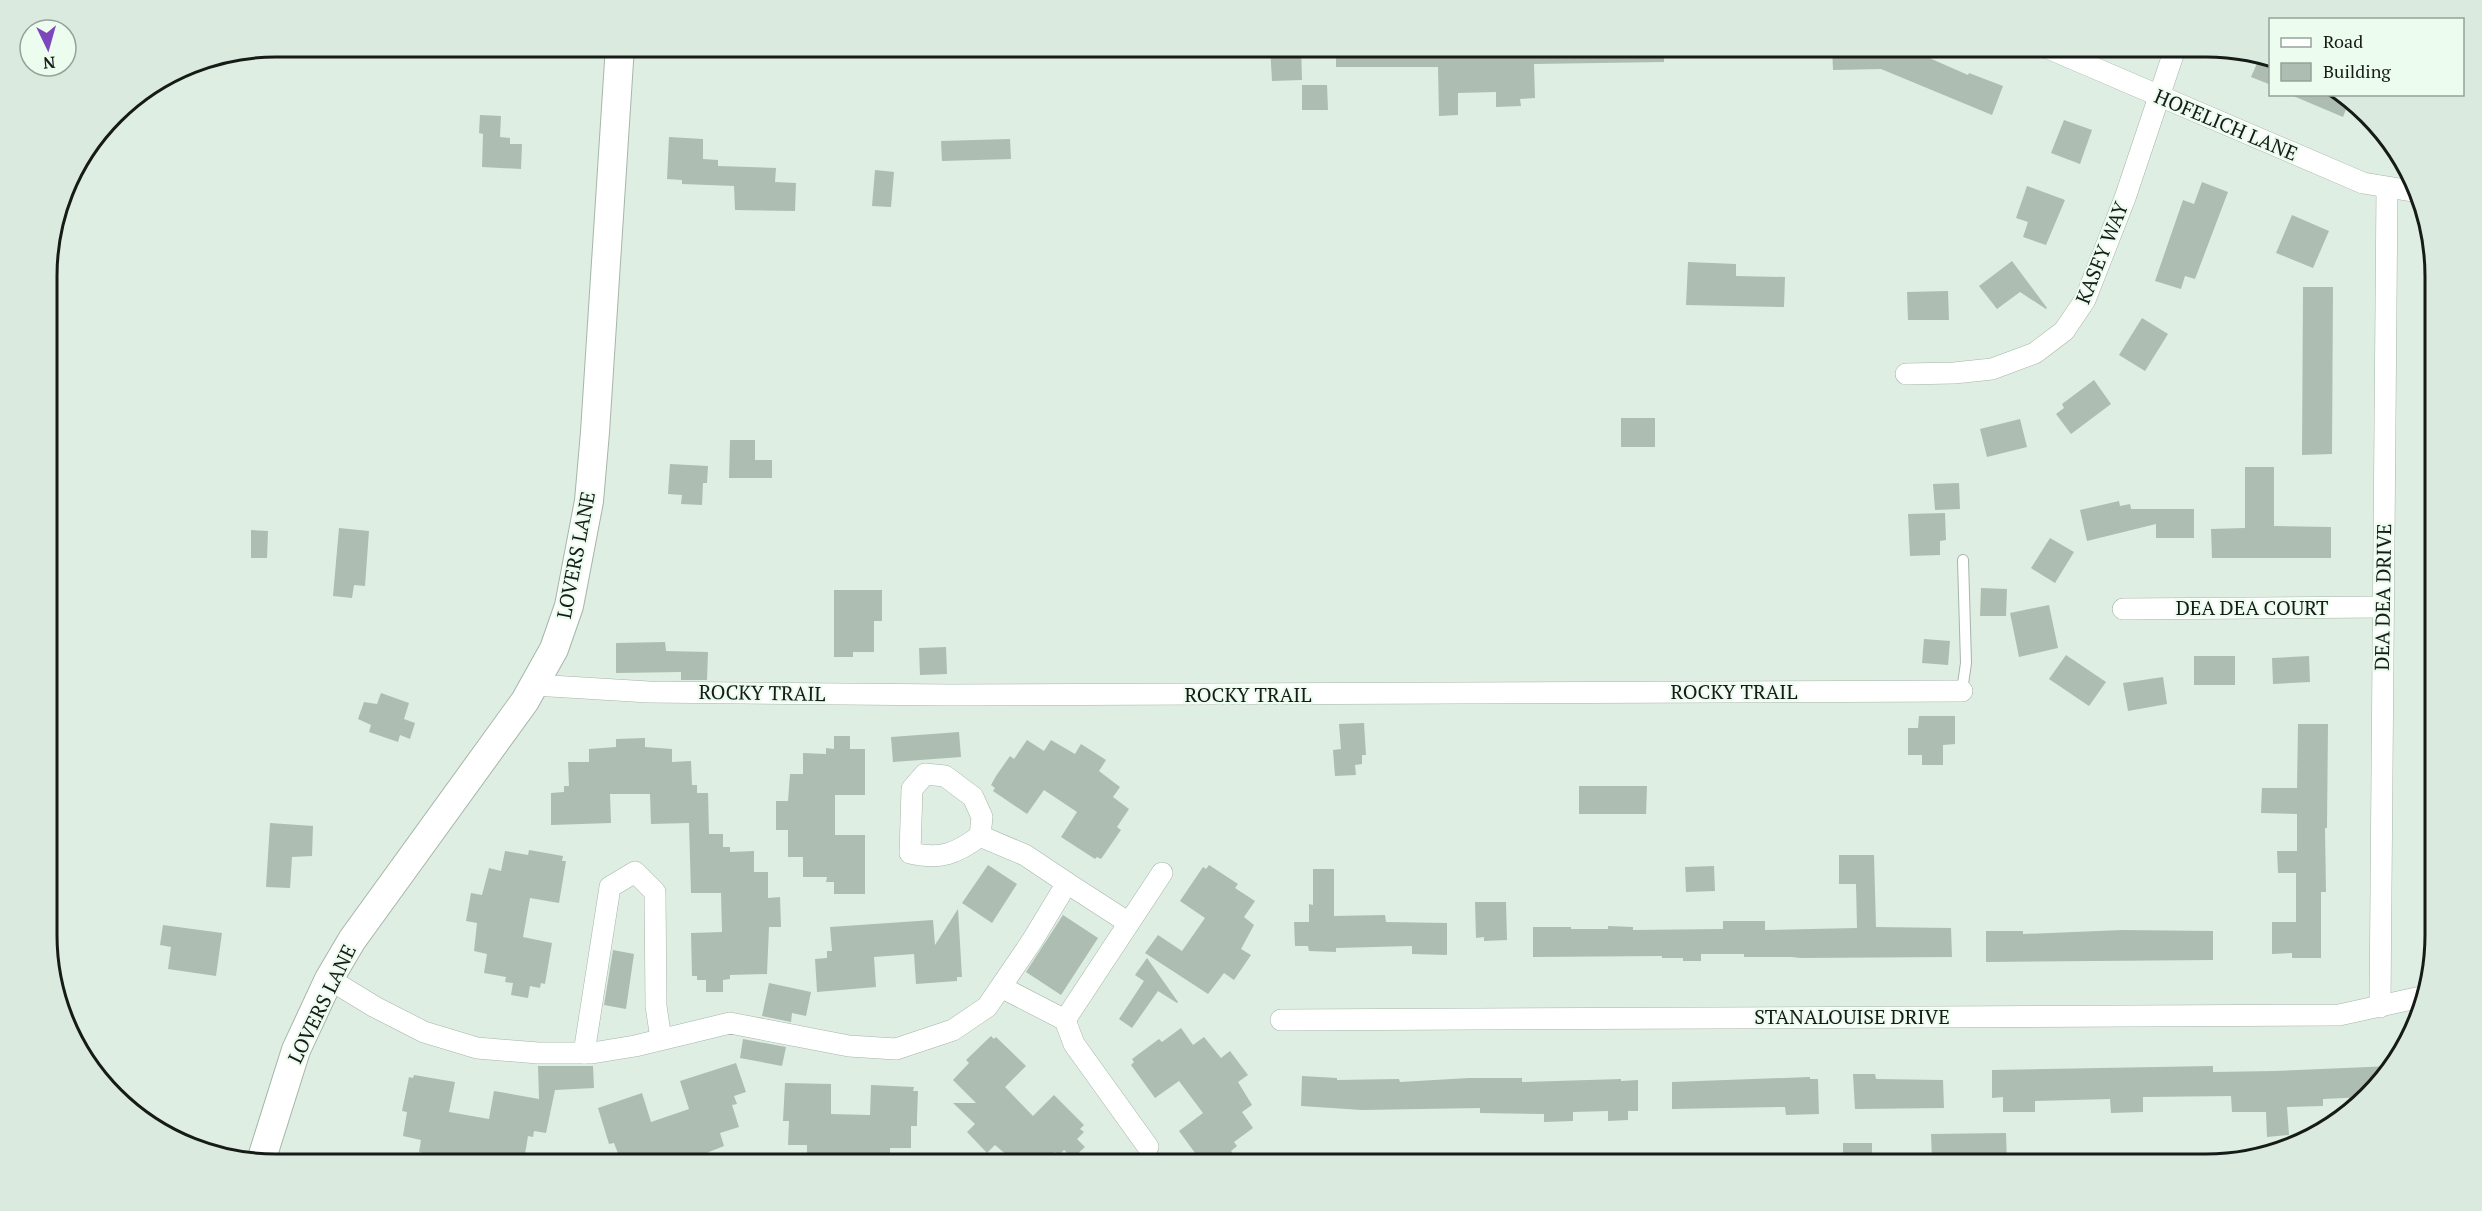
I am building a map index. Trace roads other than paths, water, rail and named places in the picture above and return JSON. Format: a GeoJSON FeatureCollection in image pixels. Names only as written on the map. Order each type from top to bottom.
{"type":"FeatureCollection","features":[{"type":"Feature","properties":{"kind":"main road","name":"LOVERS LANE"},"geometry":{"type":"LineString","coordinates":[[263,1154],[296,1050],[329,979],[352,940],[525,701],[554,649],[569,606],[589,501],[620,57]]}},
{"type":"Feature","properties":{"kind":"street","name":"HOFELICH LANE"},"geometry":{"type":"LineString","coordinates":[[2068,57],[2363,183],[2407,190]]}},
{"type":"Feature","properties":{"kind":"street","name":"KASEY WAY"},"geometry":{"type":"LineString","coordinates":[[1906,374],[1992,369],[2035,353],[2064,331],[2085,300],[2125,198],[2172,57]]}},
{"type":"Feature","properties":{"kind":"street","name":"DEA DEA DRIVE"},"geometry":{"type":"LineString","coordinates":[[2380,1007],[2387,188]]}},
{"type":"Feature","properties":{"kind":"street","name":"DEA DEA COURT"},"geometry":{"type":"LineString","coordinates":[[2123,609],[2382,607]]}},
{"type":"Feature","properties":{"kind":"street","name":"ROCKY TRAIL"},"geometry":{"type":"LineString","coordinates":[[534,685],[649,692],[950,695],[1962,691]]}},
{"type":"Feature","properties":{"kind":"street"},"geometry":{"type":"LineString","coordinates":[[980,836],[1025,855],[1129,923]]}},
{"type":"Feature","properties":{"kind":"street"},"geometry":{"type":"LineString","coordinates":[[584,1053],[610,887],[635,872],[655,892],[656,1006],[661,1039]]}},
{"type":"Feature","properties":{"kind":"street"},"geometry":{"type":"LineString","coordinates":[[1065,1020],[1162,873]]}},
{"type":"Feature","properties":{"kind":"street"},"geometry":{"type":"LineString","coordinates":[[329,979],[375,1007],[424,1032],[477,1048],[538,1053],[584,1053],[635,1046],[730,1023],[849,1046],[896,1049],[953,1029],[987,1008],[1067,883]]}},
{"type":"Feature","properties":{"kind":"street"},"geometry":{"type":"LineString","coordinates":[[1001,987],[1065,1020],[1074,1044],[1148,1147]]}},
{"type":"Feature","properties":{"kind":"street","name":"STANALOUISE DRIVE"},"geometry":{"type":"LineString","coordinates":[[1281,1020],[2340,1015],[2415,998]]}},
{"type":"Feature","properties":{"kind":"lane"},"geometry":{"type":"LineString","coordinates":[[1962,691],[1966,663],[1964,560]]}}]}
